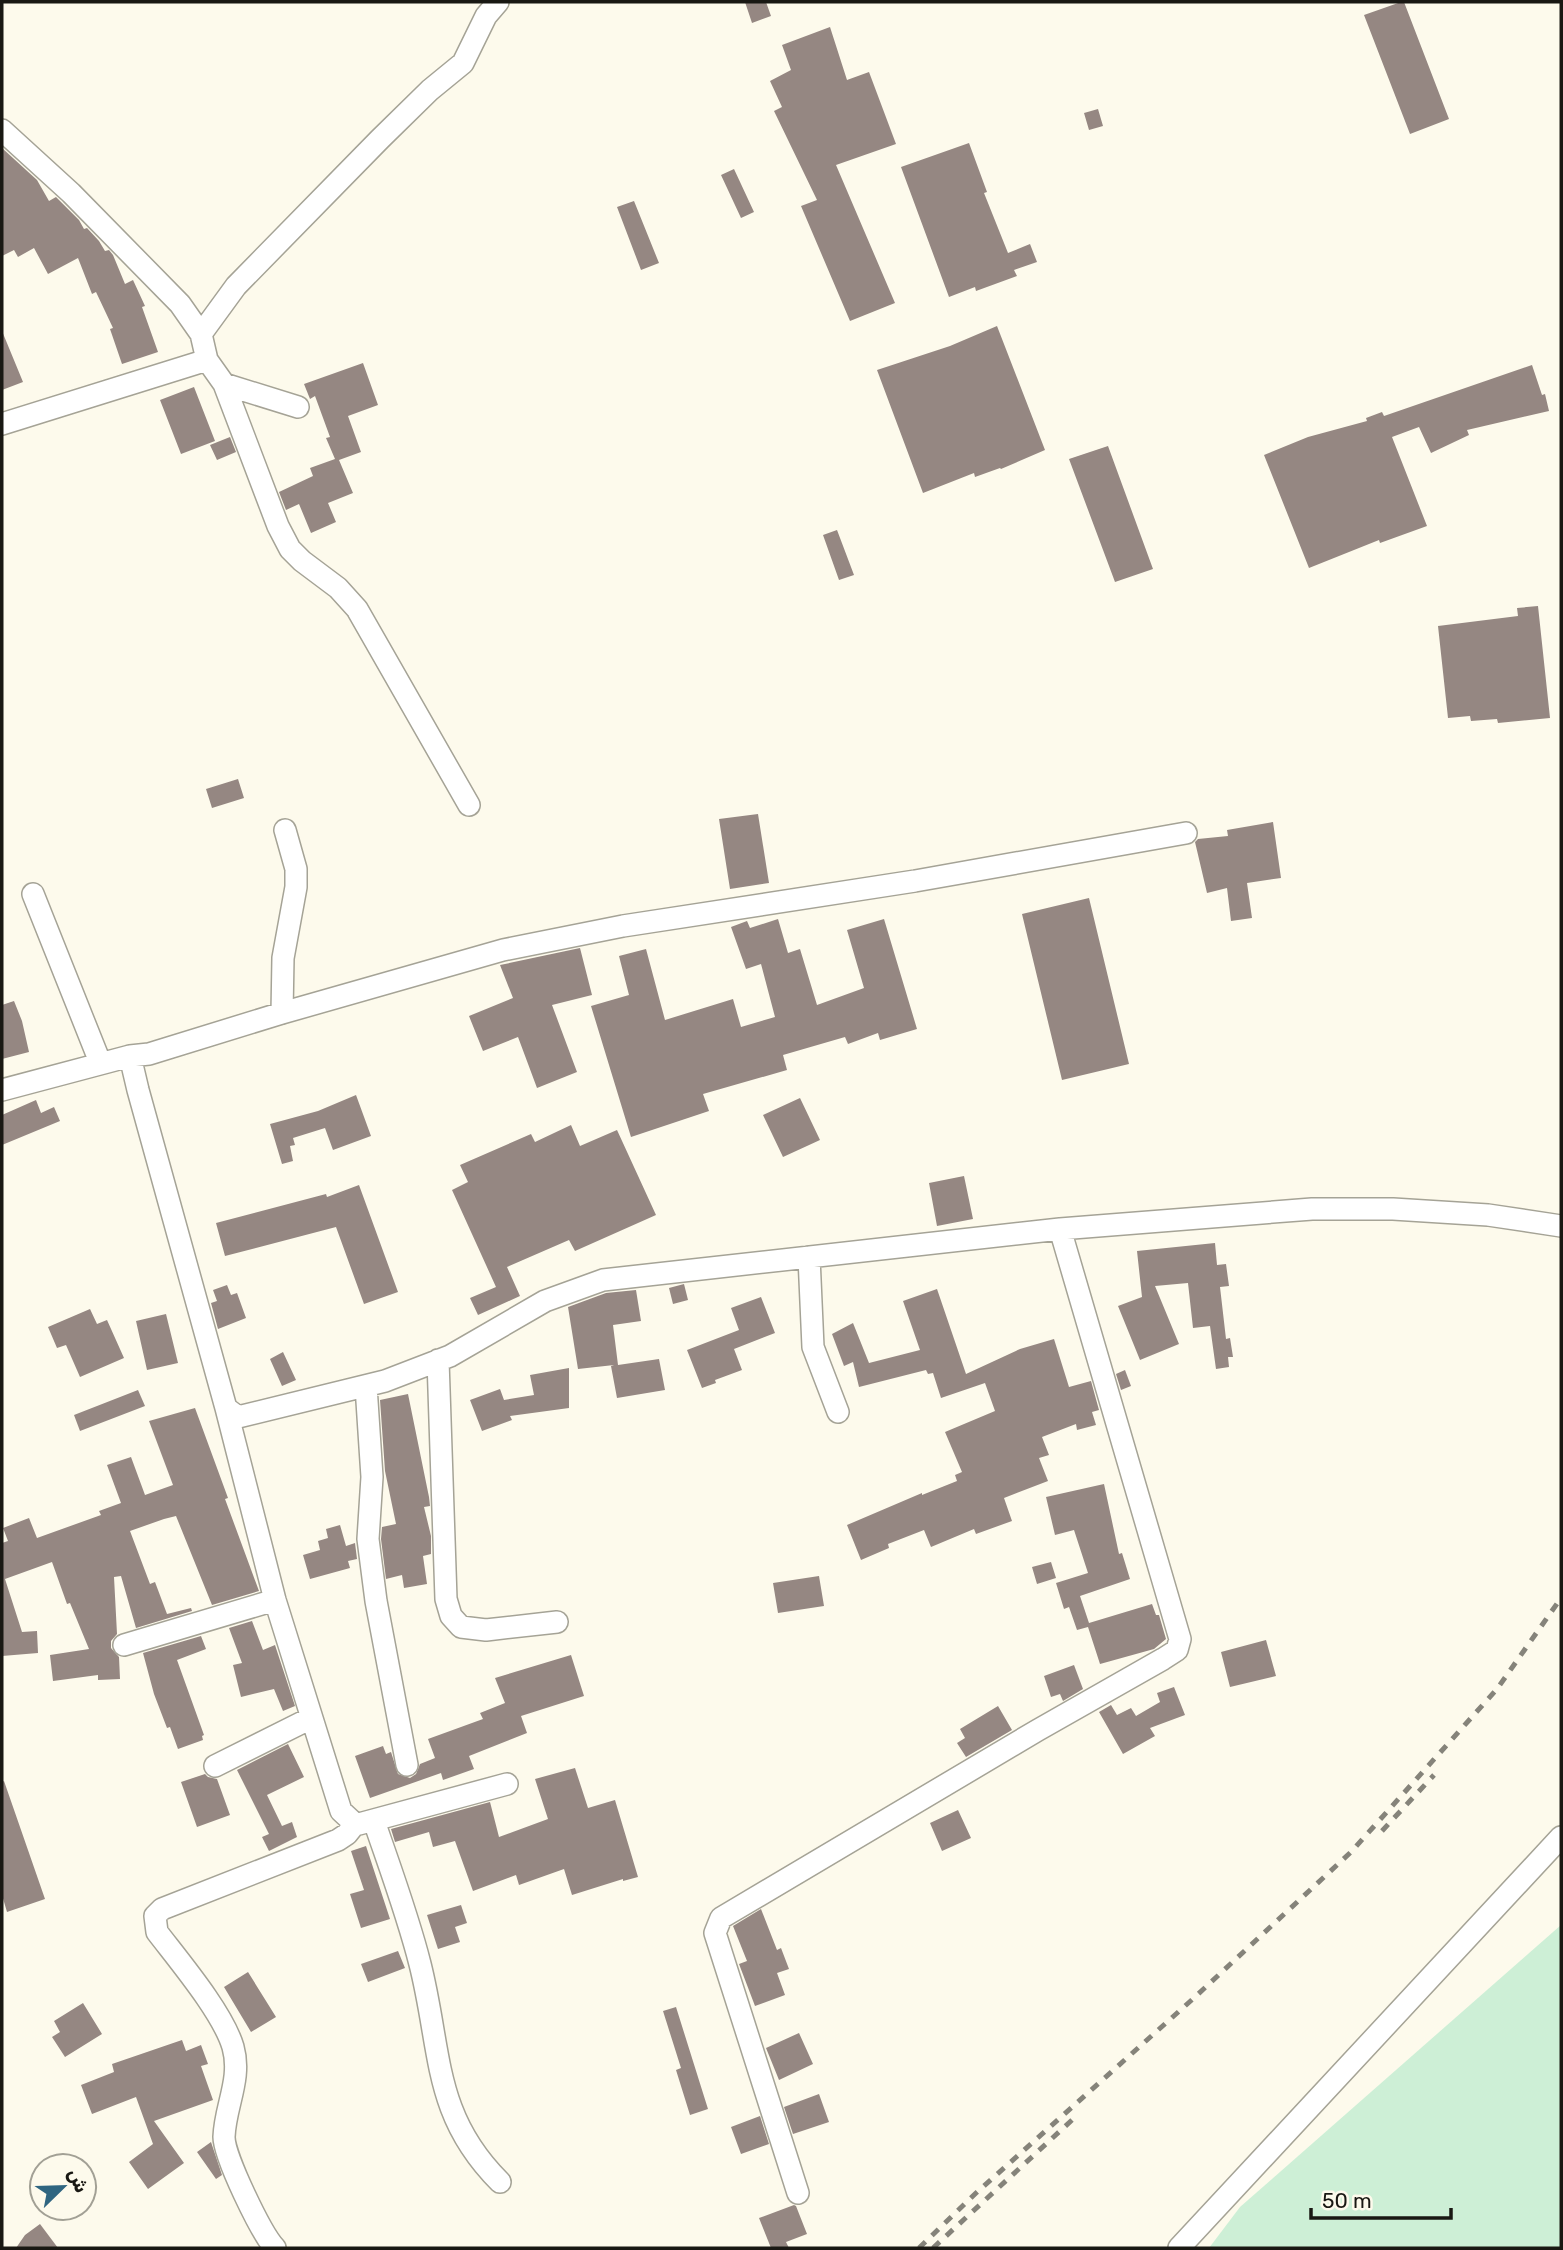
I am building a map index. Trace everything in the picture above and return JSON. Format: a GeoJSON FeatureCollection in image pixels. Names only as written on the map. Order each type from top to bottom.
{"type":"FeatureCollection","features":[{"type":"Feature","properties":{"kind":"street"},"geometry":{"type":"LineString","coordinates":[[201,334],[236,286],[390,129],[463,62],[477,39],[486,16],[498,2]]}},
{"type":"Feature","properties":{"kind":"street"},"geometry":{"type":"LineString","coordinates":[[2,130],[71,193],[180,304],[201,334],[207,360],[224,384],[278,526],[290,549],[338,588],[357,609],[469,805]]}},
{"type":"Feature","properties":{"kind":"street"},"geometry":{"type":"LineString","coordinates":[[2,424],[207,360]]}},
{"type":"Feature","properties":{"kind":"street"},"geometry":{"type":"LineString","coordinates":[[224,384],[298,407]]}},
{"type":"Feature","properties":{"kind":"street"},"geometry":{"type":"LineString","coordinates":[[282,1013],[283,958],[296,887],[296,869],[285,830]]}},
{"type":"Feature","properties":{"kind":"street"},"geometry":{"type":"LineString","coordinates":[[2,1090],[100,1062],[149,1054],[503,950],[623,926],[915,881],[1186,833]]}},
{"type":"Feature","properties":{"kind":"street"},"geometry":{"type":"LineString","coordinates":[[33,894],[100,1062]]}},
{"type":"Feature","properties":{"kind":"street"},"geometry":{"type":"LineString","coordinates":[[131,1056],[275,1600],[341,1811],[364,1822],[414,1939],[428,1997],[446,2096],[457,2125],[472,2151],[500,2182]]}},
{"type":"Feature","properties":{"kind":"street"},"geometry":{"type":"LineString","coordinates":[[226,1408],[238,1417],[366,1386],[450,1356],[545,1301],[603,1280],[1060,1229],[1312,1209],[1393,1209],[1488,1215],[1561,1226]]}},
{"type":"Feature","properties":{"kind":"street"},"geometry":{"type":"LineString","coordinates":[[798,2193],[715,1933],[721,1918],[1163,1659],[1177,1650],[1180,1639],[1060,1229]]}},
{"type":"Feature","properties":{"kind":"street"},"geometry":{"type":"LineString","coordinates":[[809,1258],[813,1347],[838,1412]]}},
{"type":"Feature","properties":{"kind":"street"},"geometry":{"type":"LineString","coordinates":[[438,1360],[446,1599],[451,1616],[461,1627],[486,1630],[557,1622]]}},
{"type":"Feature","properties":{"kind":"street"},"geometry":{"type":"LineString","coordinates":[[366,1386],[372,1478],[368,1539],[376,1601],[407,1765]]}},
{"type":"Feature","properties":{"kind":"street"},"geometry":{"type":"LineString","coordinates":[[124,1645],[275,1600]]}},
{"type":"Feature","properties":{"kind":"street"},"geometry":{"type":"LineString","coordinates":[[215,1766],[311,1718]]}},
{"type":"Feature","properties":{"kind":"street"},"geometry":{"type":"LineString","coordinates":[[275,2248],[227,2155],[224,2137],[237,2073],[234,2049],[225,2026],[158,1932],[155,1916],[162,1909],[338,1840],[364,1822],[507,1784]]}},
{"type":"Feature","properties":{"kind":"street"},"geometry":{"type":"LineString","coordinates":[[1179,2248],[1561,1837]]}},
{"type":"Feature","properties":{"kind":"green space"},"geometry":{"type":"Polygon","coordinates":[[[1561,1925],[1561,2248],[1209,2248],[1240,2207],[1561,1925]]]}},
{"type":"Feature","properties":{"kind":"building"},"geometry":{"type":"Polygon","coordinates":[[[745,2],[766,2],[771,16],[752,23],[745,2]]]}},
{"type":"Feature","properties":{"kind":"building"},"geometry":{"type":"Polygon","coordinates":[[[1404,2],[1449,119],[1410,134],[1364,15],[1404,2]]]}},
{"type":"Feature","properties":{"kind":"building"},"geometry":{"type":"Polygon","coordinates":[[[830,27],[847,80],[869,72],[896,144],[836,165],[895,303],[850,321],[801,206],[817,200],[774,111],[782,107],[770,81],[791,70],[782,45],[830,27]]]}},
{"type":"Feature","properties":{"kind":"building"},"geometry":{"type":"Polygon","coordinates":[[[1098,109],[1103,126],[1089,130],[1084,113],[1098,109]]]}},
{"type":"Feature","properties":{"kind":"building"},"geometry":{"type":"Polygon","coordinates":[[[969,143],[987,192],[984,193],[1008,253],[1030,244],[1037,262],[1014,270],[1017,276],[976,291],[975,287],[949,297],[901,167],[969,143]]]}},
{"type":"Feature","properties":{"kind":"building"},"geometry":{"type":"Polygon","coordinates":[[[2,148],[37,180],[49,201],[56,197],[79,220],[84,229],[87,228],[99,241],[105,251],[109,250],[125,284],[133,280],[145,306],[142,307],[158,352],[122,364],[110,329],[113,328],[96,292],[92,294],[78,258],[48,274],[34,248],[18,257],[14,250],[2,256],[2,148]]]}},
{"type":"Feature","properties":{"kind":"building"},"geometry":{"type":"Polygon","coordinates":[[[734,169],[754,212],[741,218],[721,175],[734,169]]]}},
{"type":"Feature","properties":{"kind":"building"},"geometry":{"type":"Polygon","coordinates":[[[634,201],[659,263],[641,270],[617,207],[634,201]]]}},
{"type":"Feature","properties":{"kind":"building"},"geometry":{"type":"Polygon","coordinates":[[[997,326],[1045,450],[1001,469],[975,477],[974,473],[923,493],[877,370],[950,346],[997,326]]]}},
{"type":"Feature","properties":{"kind":"building"},"geometry":{"type":"Polygon","coordinates":[[[2,331],[23,382],[2,390],[2,331]]]}},
{"type":"Feature","properties":{"kind":"building"},"geometry":{"type":"Polygon","coordinates":[[[363,363],[378,405],[348,416],[361,452],[339,460],[353,493],[328,503],[336,522],[311,533],[299,504],[286,510],[279,492],[313,476],[310,468],[335,459],[326,438],[330,437],[315,396],[310,399],[304,384],[363,363]]]}},
{"type":"Feature","properties":{"kind":"building"},"geometry":{"type":"Polygon","coordinates":[[[1532,365],[1542,395],[1545,394],[1549,411],[1467,430],[1469,435],[1431,453],[1419,427],[1392,437],[1427,526],[1380,543],[1379,540],[1309,568],[1264,455],[1308,437],[1367,421],[1366,418],[1382,412],[1384,416],[1532,365]]]}},
{"type":"Feature","properties":{"kind":"building"},"geometry":{"type":"Polygon","coordinates":[[[194,387],[215,441],[181,454],[160,400],[194,387]]]}},
{"type":"Feature","properties":{"kind":"building"},"geometry":{"type":"Polygon","coordinates":[[[230,437],[236,452],[217,460],[210,445],[230,437]]]}},
{"type":"Feature","properties":{"kind":"building"},"geometry":{"type":"Polygon","coordinates":[[[1108,446],[1153,569],[1115,582],[1069,459],[1108,446]]]}},
{"type":"Feature","properties":{"kind":"building"},"geometry":{"type":"Polygon","coordinates":[[[837,530],[854,575],[839,580],[823,535],[837,530]]]}},
{"type":"Feature","properties":{"kind":"building"},"geometry":{"type":"Polygon","coordinates":[[[1538,606],[1550,718],[1498,723],[1497,719],[1471,721],[1470,716],[1448,718],[1438,626],[1518,616],[1517,608],[1538,606]]]}},
{"type":"Feature","properties":{"kind":"building"},"geometry":{"type":"Polygon","coordinates":[[[238,779],[244,798],[212,808],[206,789],[238,779]]]}},
{"type":"Feature","properties":{"kind":"building"},"geometry":{"type":"Polygon","coordinates":[[[758,814],[769,883],[730,889],[719,819],[758,814]]]}},
{"type":"Feature","properties":{"kind":"building"},"geometry":{"type":"Polygon","coordinates":[[[1273,822],[1281,878],[1247,883],[1252,918],[1231,921],[1227,888],[1207,893],[1195,842],[1198,839],[1228,836],[1227,830],[1273,822]]]}},
{"type":"Feature","properties":{"kind":"building"},"geometry":{"type":"Polygon","coordinates":[[[1089,898],[1129,1064],[1062,1080],[1022,914],[1089,898]]]}},
{"type":"Feature","properties":{"kind":"building"},"geometry":{"type":"Polygon","coordinates":[[[778,919],[788,953],[800,949],[817,1005],[864,988],[847,930],[884,919],[917,1029],[880,1040],[878,1033],[848,1044],[845,1037],[783,1055],[787,1070],[703,1094],[709,1111],[631,1137],[591,1006],[629,995],[619,956],[646,949],[665,1020],[733,999],[741,1027],[775,1017],[761,964],[746,969],[731,927],[747,921],[750,928],[778,919]]]}},
{"type":"Feature","properties":{"kind":"building"},"geometry":{"type":"Polygon","coordinates":[[[580,948],[592,995],[552,1005],[577,1072],[537,1088],[518,1037],[483,1051],[469,1016],[513,998],[500,965],[580,948]]]}},
{"type":"Feature","properties":{"kind":"building"},"geometry":{"type":"Polygon","coordinates":[[[14,1001],[29,1052],[2,1059],[2,1005],[14,1001]]]}},
{"type":"Feature","properties":{"kind":"building"},"geometry":{"type":"Polygon","coordinates":[[[356,1095],[371,1136],[333,1150],[325,1128],[293,1138],[295,1145],[290,1146],[293,1161],[282,1164],[270,1124],[318,1111],[356,1095]]]}},
{"type":"Feature","properties":{"kind":"building"},"geometry":{"type":"Polygon","coordinates":[[[800,1098],[820,1140],[783,1157],[763,1115],[800,1098]]]}},
{"type":"Feature","properties":{"kind":"building"},"geometry":{"type":"Polygon","coordinates":[[[36,1100],[41,1113],[54,1107],[60,1121],[2,1145],[2,1115],[36,1100]]]}},
{"type":"Feature","properties":{"kind":"building"},"geometry":{"type":"Polygon","coordinates":[[[571,1125],[580,1146],[617,1130],[656,1215],[575,1251],[569,1240],[507,1267],[520,1296],[478,1315],[470,1298],[496,1287],[452,1190],[468,1182],[460,1165],[531,1134],[535,1142],[571,1125]]]}},
{"type":"Feature","properties":{"kind":"building"},"geometry":{"type":"Polygon","coordinates":[[[964,1176],[973,1219],[937,1226],[929,1183],[964,1176]]]}},
{"type":"Feature","properties":{"kind":"building"},"geometry":{"type":"Polygon","coordinates":[[[359,1185],[398,1292],[364,1304],[336,1227],[225,1256],[216,1223],[326,1194],[327,1197],[359,1185]]]}},
{"type":"Feature","properties":{"kind":"building"},"geometry":{"type":"Polygon","coordinates":[[[1215,1243],[1217,1265],[1226,1264],[1229,1286],[1220,1287],[1226,1339],[1230,1338],[1233,1357],[1228,1357],[1229,1367],[1216,1369],[1210,1326],[1193,1328],[1188,1283],[1155,1286],[1179,1344],[1140,1360],[1118,1306],[1142,1297],[1137,1251],[1215,1243]]]}},
{"type":"Feature","properties":{"kind":"building"},"geometry":{"type":"Polygon","coordinates":[[[684,1284],[688,1300],[673,1304],[669,1288],[684,1284]]]}},
{"type":"Feature","properties":{"kind":"building"},"geometry":{"type":"Polygon","coordinates":[[[227,1285],[231,1295],[237,1293],[246,1318],[218,1329],[211,1303],[217,1301],[213,1290],[227,1285]]]}},
{"type":"Feature","properties":{"kind":"building"},"geometry":{"type":"Polygon","coordinates":[[[937,1289],[966,1374],[1020,1349],[1054,1339],[1069,1387],[1091,1381],[1099,1410],[1092,1412],[1096,1425],[1077,1430],[1076,1424],[1042,1437],[1049,1455],[1039,1458],[1048,1481],[1004,1498],[1012,1521],[976,1534],[974,1529],[931,1547],[924,1530],[888,1544],[889,1548],[861,1560],[847,1525],[957,1481],[955,1475],[962,1472],[945,1432],[995,1411],[985,1383],[941,1398],[933,1373],[928,1374],[926,1370],[859,1387],[853,1362],[844,1366],[832,1334],[853,1323],[869,1363],[920,1350],[903,1301],[937,1289]]]}},
{"type":"Feature","properties":{"kind":"building"},"geometry":{"type":"Polygon","coordinates":[[[636,1290],[641,1321],[613,1325],[618,1365],[659,1359],[665,1390],[617,1398],[611,1366],[614,1365],[578,1369],[568,1307],[606,1293],[636,1290]]]}},
{"type":"Feature","properties":{"kind":"building"},"geometry":{"type":"Polygon","coordinates":[[[761,1297],[775,1333],[734,1349],[742,1370],[702,1388],[687,1350],[739,1330],[731,1308],[761,1297]]]}},
{"type":"Feature","properties":{"kind":"building"},"geometry":{"type":"Polygon","coordinates":[[[90,1309],[97,1324],[107,1320],[124,1358],[80,1377],[66,1345],[57,1348],[48,1327],[90,1309]]]}},
{"type":"Feature","properties":{"kind":"building"},"geometry":{"type":"Polygon","coordinates":[[[166,1314],[178,1363],[147,1370],[136,1321],[166,1314]]]}},
{"type":"Feature","properties":{"kind":"building"},"geometry":{"type":"Polygon","coordinates":[[[283,1352],[296,1380],[282,1386],[270,1359],[283,1352]]]}},
{"type":"Feature","properties":{"kind":"building"},"geometry":{"type":"Polygon","coordinates":[[[569,1368],[569,1408],[510,1416],[512,1420],[482,1431],[470,1400],[500,1389],[504,1400],[534,1395],[530,1375],[569,1368]]]}},
{"type":"Feature","properties":{"kind":"building"},"geometry":{"type":"Polygon","coordinates":[[[1125,1370],[1131,1386],[1121,1390],[1116,1374],[1125,1370]]]}},
{"type":"Feature","properties":{"kind":"building"},"geometry":{"type":"Polygon","coordinates":[[[138,1390],[145,1406],[80,1431],[74,1415],[138,1390]]]}},
{"type":"Feature","properties":{"kind":"building"},"geometry":{"type":"Polygon","coordinates":[[[408,1394],[429,1497],[430,1506],[424,1507],[431,1536],[431,1554],[423,1556],[427,1584],[404,1588],[402,1575],[386,1579],[382,1527],[396,1524],[385,1471],[380,1400],[408,1394]]]}},
{"type":"Feature","properties":{"kind":"building"},"geometry":{"type":"Polygon","coordinates":[[[195,1408],[259,1591],[212,1605],[176,1516],[164,1519],[130,1531],[150,1584],[155,1582],[167,1614],[191,1608],[192,1611],[136,1628],[121,1576],[114,1577],[117,1634],[111,1641],[111,1648],[119,1657],[120,1679],[98,1680],[98,1675],[53,1681],[50,1655],[89,1649],[70,1603],[67,1604],[52,1562],[5,1579],[22,1632],[37,1631],[38,1653],[2,1656],[2,1543],[8,1541],[3,1528],[29,1518],[37,1538],[101,1515],[99,1511],[121,1503],[107,1465],[131,1457],[145,1495],[173,1485],[149,1421],[195,1408]]]}},
{"type":"Feature","properties":{"kind":"building"},"geometry":{"type":"Polygon","coordinates":[[[1104,1484],[1119,1554],[1122,1553],[1130,1579],[1080,1596],[1089,1623],[1152,1604],[1156,1615],[1159,1615],[1166,1639],[1154,1649],[1100,1664],[1088,1627],[1077,1630],[1069,1607],[1064,1609],[1056,1583],[1088,1573],[1074,1530],[1055,1535],[1046,1497],[1104,1484]]]}},
{"type":"Feature","properties":{"kind":"building"},"geometry":{"type":"Polygon","coordinates":[[[340,1525],[346,1546],[355,1543],[357,1559],[348,1561],[350,1568],[310,1579],[303,1555],[320,1550],[318,1541],[328,1538],[326,1529],[340,1525]]]}},
{"type":"Feature","properties":{"kind":"building"},"geometry":{"type":"Polygon","coordinates":[[[1051,1562],[1056,1578],[1037,1584],[1032,1567],[1051,1562]]]}},
{"type":"Feature","properties":{"kind":"building"},"geometry":{"type":"Polygon","coordinates":[[[819,1576],[824,1606],[778,1613],[773,1583],[819,1576]]]}},
{"type":"Feature","properties":{"kind":"building"},"geometry":{"type":"Polygon","coordinates":[[[252,1621],[263,1650],[275,1645],[295,1706],[283,1711],[274,1689],[241,1697],[233,1665],[242,1663],[229,1628],[252,1621]]]}},
{"type":"Feature","properties":{"kind":"building"},"geometry":{"type":"Polygon","coordinates":[[[201,1636],[206,1649],[177,1660],[204,1735],[203,1740],[178,1749],[154,1694],[143,1653],[201,1636]]]}},
{"type":"Feature","properties":{"kind":"building"},"geometry":{"type":"Polygon","coordinates":[[[1266,1640],[1276,1676],[1230,1687],[1221,1652],[1266,1640]]]}},
{"type":"Feature","properties":{"kind":"building"},"geometry":{"type":"Polygon","coordinates":[[[571,1655],[584,1696],[521,1716],[527,1733],[469,1756],[474,1769],[443,1780],[441,1773],[370,1798],[355,1756],[383,1746],[386,1754],[391,1752],[398,1774],[410,1778],[416,1774],[420,1764],[435,1758],[428,1739],[483,1719],[480,1713],[505,1703],[495,1678],[571,1655]]]}},
{"type":"Feature","properties":{"kind":"building"},"geometry":{"type":"Polygon","coordinates":[[[1074,1665],[1083,1689],[1063,1701],[1060,1694],[1051,1697],[1044,1676],[1074,1665]]]}},
{"type":"Feature","properties":{"kind":"building"},"geometry":{"type":"Polygon","coordinates":[[[1174,1687],[1185,1715],[1150,1728],[1155,1736],[1123,1754],[1099,1712],[1111,1705],[1117,1715],[1131,1708],[1136,1716],[1160,1702],[1157,1693],[1174,1687]]]}},
{"type":"Feature","properties":{"kind":"building"},"geometry":{"type":"Polygon","coordinates":[[[998,1706],[1012,1730],[966,1757],[957,1743],[965,1738],[960,1729],[998,1706]]]}},
{"type":"Feature","properties":{"kind":"building"},"geometry":{"type":"Polygon","coordinates":[[[288,1744],[304,1777],[267,1795],[282,1826],[292,1822],[297,1837],[269,1851],[262,1837],[269,1834],[237,1770],[288,1744]]]}},
{"type":"Feature","properties":{"kind":"building"},"geometry":{"type":"Polygon","coordinates":[[[575,1768],[588,1808],[615,1800],[638,1877],[572,1895],[564,1869],[519,1885],[516,1875],[473,1891],[455,1841],[433,1847],[429,1832],[395,1842],[391,1829],[490,1802],[499,1837],[548,1819],[535,1779],[575,1768]]]}},
{"type":"Feature","properties":{"kind":"building"},"geometry":{"type":"Polygon","coordinates":[[[205,1774],[217,1779],[230,1815],[197,1827],[181,1782],[205,1774]]]}},
{"type":"Feature","properties":{"kind":"building"},"geometry":{"type":"Polygon","coordinates":[[[4,1781],[45,1899],[7,1912],[2,1895],[4,1781]]]}},
{"type":"Feature","properties":{"kind":"building"},"geometry":{"type":"Polygon","coordinates":[[[958,1810],[971,1838],[942,1851],[930,1823],[958,1810]]]}},
{"type":"Feature","properties":{"kind":"building"},"geometry":{"type":"Polygon","coordinates":[[[366,1846],[390,1919],[361,1928],[350,1894],[364,1890],[351,1851],[366,1846]]]}},
{"type":"Feature","properties":{"kind":"building"},"geometry":{"type":"Polygon","coordinates":[[[461,1905],[467,1923],[455,1927],[460,1942],[438,1949],[427,1915],[461,1905]]]}},
{"type":"Feature","properties":{"kind":"building"},"geometry":{"type":"Polygon","coordinates":[[[761,1909],[777,1950],[781,1948],[789,1969],[777,1973],[785,1995],[755,2006],[739,1964],[747,1961],[733,1926],[761,1909]]]}},
{"type":"Feature","properties":{"kind":"building"},"geometry":{"type":"Polygon","coordinates":[[[398,1951],[405,1968],[368,1982],[361,1964],[398,1951]]]}},
{"type":"Feature","properties":{"kind":"building"},"geometry":{"type":"Polygon","coordinates":[[[248,1972],[276,2017],[251,2032],[224,1987],[248,1972]]]}},
{"type":"Feature","properties":{"kind":"building"},"geometry":{"type":"Polygon","coordinates":[[[83,2003],[102,2034],[65,2057],[52,2037],[60,2032],[54,2021],[83,2003]]]}},
{"type":"Feature","properties":{"kind":"building"},"geometry":{"type":"Polygon","coordinates":[[[676,2007],[708,2109],[690,2115],[676,2070],[681,2068],[663,2011],[676,2007]]]}},
{"type":"Feature","properties":{"kind":"building"},"geometry":{"type":"Polygon","coordinates":[[[799,2033],[813,2064],[779,2080],[766,2048],[799,2033]]]}},
{"type":"Feature","properties":{"kind":"building"},"geometry":{"type":"Polygon","coordinates":[[[182,2040],[186,2051],[201,2045],[208,2064],[201,2066],[213,2100],[154,2121],[184,2163],[148,2189],[129,2162],[153,2144],[136,2097],[92,2114],[81,2085],[114,2072],[112,2064],[182,2040]]]}},
{"type":"Feature","properties":{"kind":"building"},"geometry":{"type":"Polygon","coordinates":[[[819,2094],[829,2122],[793,2134],[784,2107],[819,2094]]]}},
{"type":"Feature","properties":{"kind":"building"},"geometry":{"type":"Polygon","coordinates":[[[760,2116],[769,2144],[741,2154],[731,2127],[760,2116]]]}},
{"type":"Feature","properties":{"kind":"building"},"geometry":{"type":"Polygon","coordinates":[[[211,2142],[222,2175],[216,2179],[197,2152],[211,2142]]]}},
{"type":"Feature","properties":{"kind":"building"},"geometry":{"type":"Polygon","coordinates":[[[794,2205],[807,2234],[786,2242],[789,2248],[771,2248],[759,2218],[794,2205]]]}},
{"type":"Feature","properties":{"kind":"building"},"geometry":{"type":"Polygon","coordinates":[[[40,2224],[58,2248],[16,2248],[25,2235],[40,2224]]]}},
{"type":"Feature","properties":{"kind":"railway"},"geometry":{"type":"LineString","coordinates":[[919,2248],[1351,1852],[1497,1689],[1561,1598]]}},
{"type":"Feature","properties":{"kind":"railway"},"geometry":{"type":"LineString","coordinates":[[1382,1831],[1434,1775]]}},
{"type":"Feature","properties":{"kind":"railway"},"geometry":{"type":"LineString","coordinates":[[933,2248],[1072,2120]]}}]}
